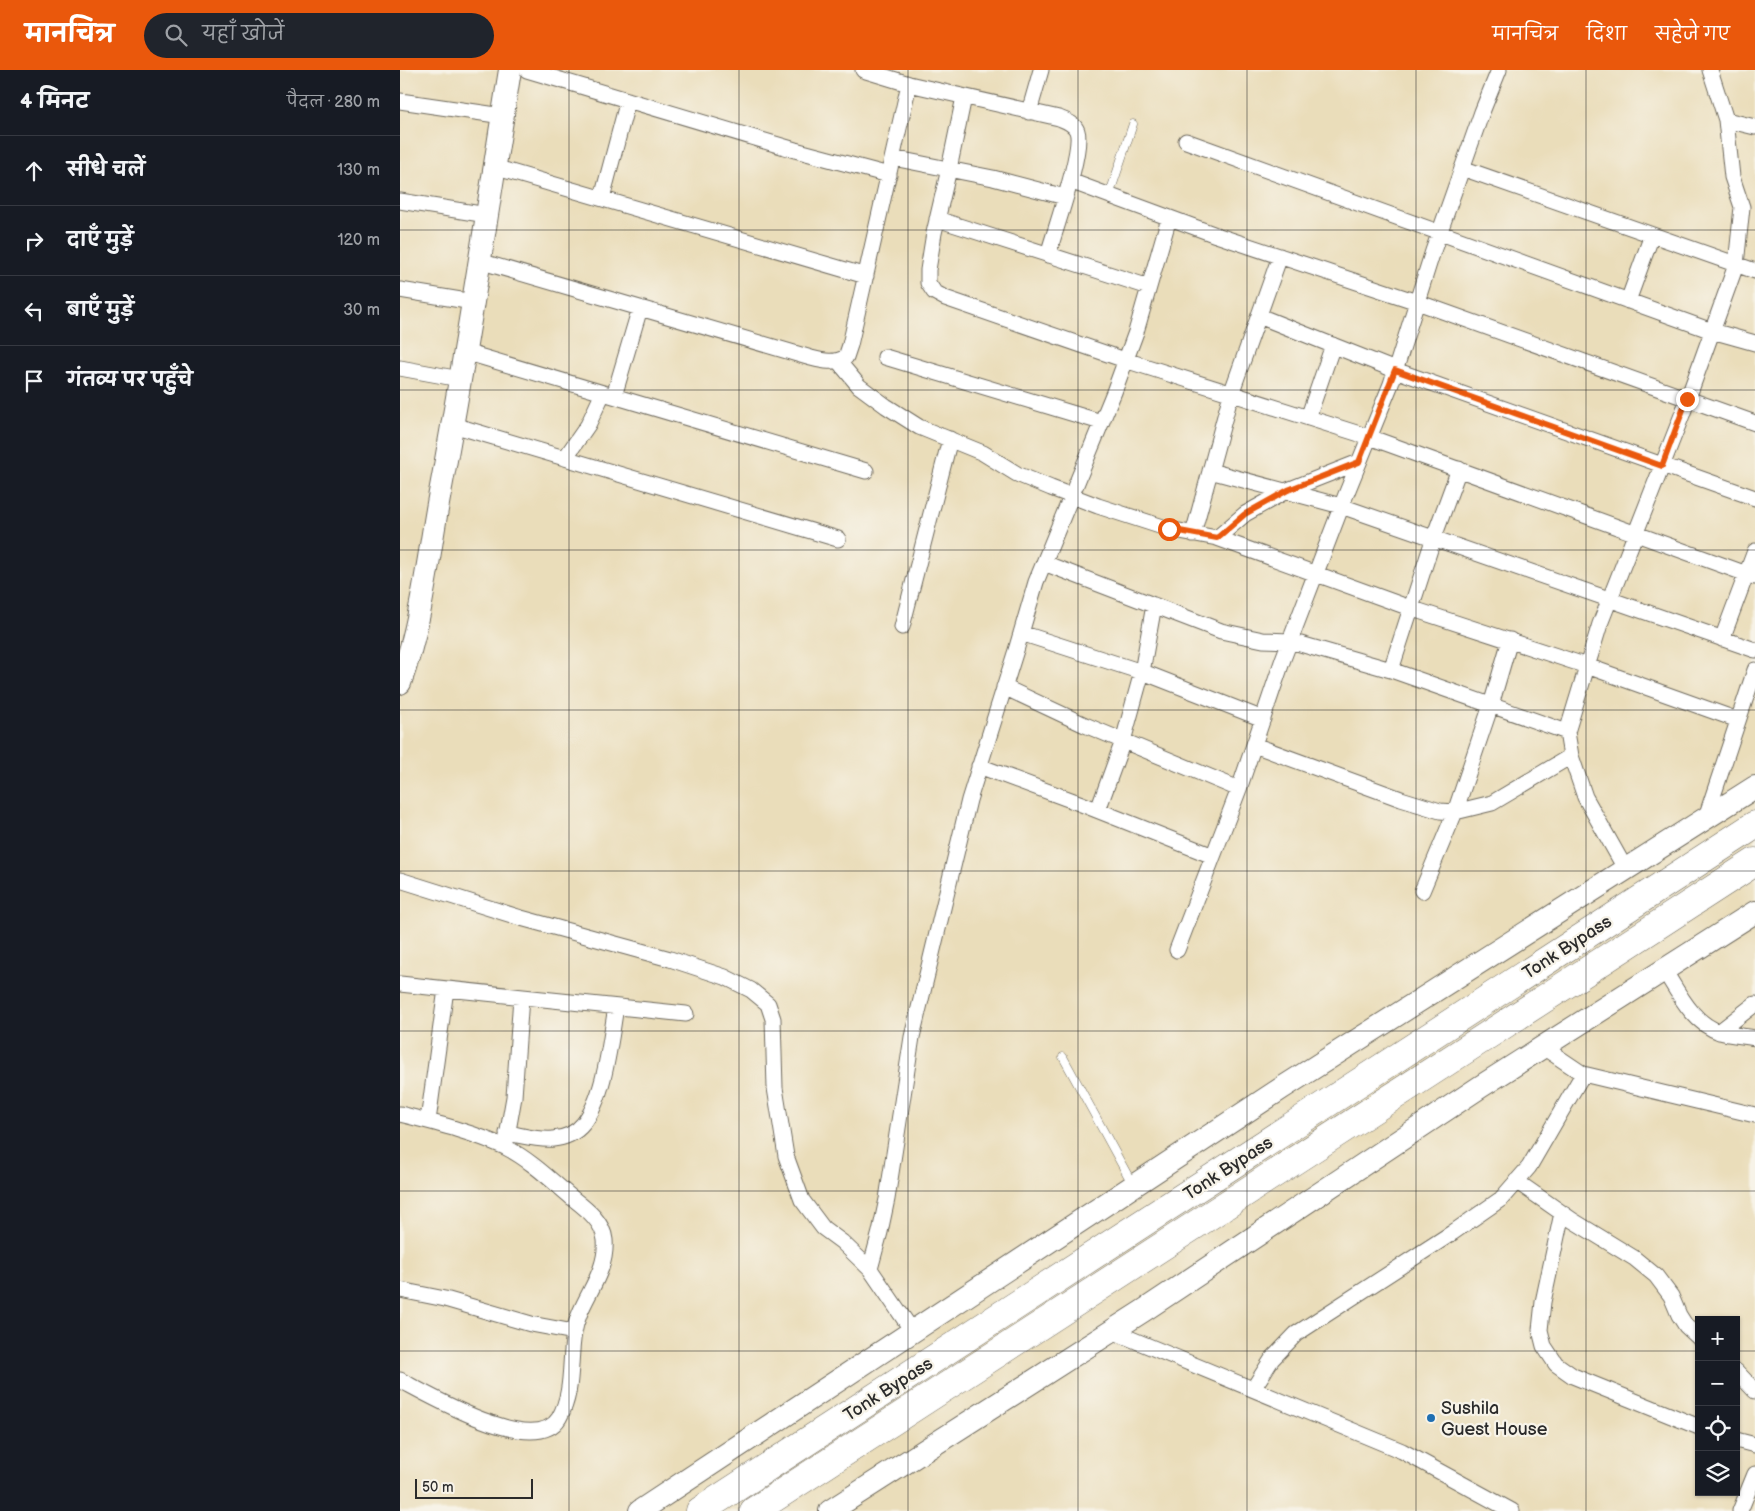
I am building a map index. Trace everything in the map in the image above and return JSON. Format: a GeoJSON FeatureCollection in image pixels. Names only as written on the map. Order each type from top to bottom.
{"type":"FeatureCollection","features":[{"type":"Feature","properties":{"kind":"highway","name":"Tonk Bypass"},"geometry":{"type":"LineString","coordinates":[[700,1511],[1755,825]]}},
{"type":"Feature","properties":{"kind":"highway"},"geometry":{"type":"LineString","coordinates":[[754,1511],[1755,862]]}},
{"type":"Feature","properties":{"kind":"street"},"geometry":{"type":"LineString","coordinates":[[400,683],[405,640],[453,425],[510,70]]}},
{"type":"Feature","properties":{"kind":"street"},"geometry":{"type":"LineString","coordinates":[[527,70],[795,150],[889,175]]}},
{"type":"Feature","properties":{"kind":"street"},"geometry":{"type":"LineString","coordinates":[[862,70],[910,84],[1064,120],[1074,126],[1078,134],[1077,149],[1070,181],[1048,255]]}},
{"type":"Feature","properties":{"kind":"street"},"geometry":{"type":"LineString","coordinates":[[1029,112],[1040,70]]}},
{"type":"Feature","properties":{"kind":"street"},"geometry":{"type":"LineString","coordinates":[[1177,950],[1240,789],[1290,642],[1395,370],[1462,168],[1498,70]]}},
{"type":"Feature","properties":{"kind":"street"},"geometry":{"type":"LineString","coordinates":[[1626,870],[1585,797],[1571,756],[1567,732],[1600,624],[1662,466],[1736,265],[1749,208],[1732,177],[1726,120],[1710,70]]}},
{"type":"Feature","properties":{"kind":"street"},"geometry":{"type":"LineString","coordinates":[[479,262],[811,358],[839,362],[846,358],[850,345],[910,84]]}},
{"type":"Feature","properties":{"kind":"street"},"geometry":{"type":"LineString","coordinates":[[964,96],[937,219],[928,270],[928,283],[934,292],[944,298],[1125,360],[1369,437],[1751,575]]}},
{"type":"Feature","properties":{"kind":"street"},"geometry":{"type":"LineString","coordinates":[[602,198],[628,100]]}},
{"type":"Feature","properties":{"kind":"street"},"geometry":{"type":"LineString","coordinates":[[400,101],[503,116]]}},
{"type":"Feature","properties":{"kind":"street"},"geometry":{"type":"LineString","coordinates":[[1726,120],[1755,127]]}},
{"type":"Feature","properties":{"kind":"street"},"geometry":{"type":"LineString","coordinates":[[1186,142],[1712,331],[1755,343]]}},
{"type":"Feature","properties":{"kind":"street"},"geometry":{"type":"LineString","coordinates":[[893,158],[993,178],[1065,197]]}},
{"type":"Feature","properties":{"kind":"street"},"geometry":{"type":"LineString","coordinates":[[494,167],[866,276]]}},
{"type":"Feature","properties":{"kind":"street"},"geometry":{"type":"LineString","coordinates":[[1462,168],[1755,272]]}},
{"type":"Feature","properties":{"kind":"street"},"geometry":{"type":"LineString","coordinates":[[1070,181],[1216,235],[1417,302],[1755,423]]}},
{"type":"Feature","properties":{"kind":"street"},"geometry":{"type":"LineString","coordinates":[[400,201],[486,215]]}},
{"type":"Feature","properties":{"kind":"street"},"geometry":{"type":"LineString","coordinates":[[870,1268],[887,1199],[912,1037],[968,800],[1036,582],[1125,360],[1169,218]]}},
{"type":"Feature","properties":{"kind":"street"},"geometry":{"type":"LineString","coordinates":[[937,219],[1149,287]]}},
{"type":"Feature","properties":{"kind":"street"},"geometry":{"type":"LineString","coordinates":[[1628,301],[1652,235]]}},
{"type":"Feature","properties":{"kind":"street"},"geometry":{"type":"LineString","coordinates":[[1193,534],[1231,394],[1280,256]]}},
{"type":"Feature","properties":{"kind":"street"},"geometry":{"type":"LineString","coordinates":[[400,290],[473,302]]}},
{"type":"Feature","properties":{"kind":"street"},"geometry":{"type":"LineString","coordinates":[[565,458],[609,394],[640,308]]}},
{"type":"Feature","properties":{"kind":"street"},"geometry":{"type":"LineString","coordinates":[[1258,316],[1395,370],[1755,498]]}},
{"type":"Feature","properties":{"kind":"street"},"geometry":{"type":"LineString","coordinates":[[1308,418],[1333,346]]}},
{"type":"Feature","properties":{"kind":"street"},"geometry":{"type":"LineString","coordinates":[[465,352],[866,471]]}},
{"type":"Feature","properties":{"kind":"street"},"geometry":{"type":"LineString","coordinates":[[885,357],[1101,422]]}},
{"type":"Feature","properties":{"kind":"street"},"geometry":{"type":"LineString","coordinates":[[839,362],[859,386],[919,427],[983,453],[1017,474],[1071,496],[1169,529],[1217,538],[1410,608],[1587,666],[1738,720]]}},
{"type":"Feature","properties":{"kind":"street"},"geometry":{"type":"LineString","coordinates":[[400,368],[460,379]]}},
{"type":"Feature","properties":{"kind":"street"},"geometry":{"type":"LineString","coordinates":[[453,425],[838,539]]}},
{"type":"Feature","properties":{"kind":"street"},"geometry":{"type":"LineString","coordinates":[[902,627],[950,439]]}},
{"type":"Feature","properties":{"kind":"street"},"geometry":{"type":"LineString","coordinates":[[1217,538],[1245,514],[1288,490],[1359,462]]}},
{"type":"Feature","properties":{"kind":"street"},"geometry":{"type":"LineString","coordinates":[[1210,470],[1342,506],[1755,650]]}},
{"type":"Feature","properties":{"kind":"street"},"geometry":{"type":"LineString","coordinates":[[1391,670],[1434,537],[1459,470]]}},
{"type":"Feature","properties":{"kind":"street"},"geometry":{"type":"LineString","coordinates":[[1722,639],[1751,575],[1755,551]]}},
{"type":"Feature","properties":{"kind":"street"},"geometry":{"type":"LineString","coordinates":[[1044,563],[1221,631],[1263,640],[1290,642],[1391,670],[1567,732]]}},
{"type":"Feature","properties":{"kind":"street"},"geometry":{"type":"LineString","coordinates":[[1098,810],[1123,740],[1142,672],[1154,604]]}},
{"type":"Feature","properties":{"kind":"street"},"geometry":{"type":"LineString","coordinates":[[1021,633],[1142,672],[1263,719]]}},
{"type":"Feature","properties":{"kind":"street"},"geometry":{"type":"LineString","coordinates":[[1422,890],[1455,812],[1491,705],[1510,640]]}},
{"type":"Feature","properties":{"kind":"street"},"geometry":{"type":"LineString","coordinates":[[1705,820],[1755,670]]}},
{"type":"Feature","properties":{"kind":"street"},"geometry":{"type":"LineString","coordinates":[[1004,687],[1085,725],[1240,789]]}},
{"type":"Feature","properties":{"kind":"street"},"geometry":{"type":"LineString","coordinates":[[1254,745],[1401,799],[1440,811],[1455,812],[1492,803],[1571,756]]}},
{"type":"Feature","properties":{"kind":"street"},"geometry":{"type":"LineString","coordinates":[[979,766],[1098,810],[1213,856]]}},
{"type":"Feature","properties":{"kind":"street"},"geometry":{"type":"LineString","coordinates":[[640,1511],[1282,1088],[1755,787]]}},
{"type":"Feature","properties":{"kind":"street"},"geometry":{"type":"LineString","coordinates":[[400,880],[520,918],[670,959],[725,977],[751,990],[768,1004],[773,1019],[776,1088],[786,1156],[802,1200],[823,1228],[842,1242],[870,1268],[913,1332]]}},
{"type":"Feature","properties":{"kind":"street"},"geometry":{"type":"LineString","coordinates":[[830,1511],[1112,1331],[1480,1087],[1755,912]]}},
{"type":"Feature","properties":{"kind":"street"},"geometry":{"type":"LineString","coordinates":[[1664,970],[1686,1004],[1701,1022],[1719,1032],[1755,1038]]}},
{"type":"Feature","properties":{"kind":"street"},"geometry":{"type":"LineString","coordinates":[[400,984],[686,1014]]}},
{"type":"Feature","properties":{"kind":"street"},"geometry":{"type":"LineString","coordinates":[[428,1121],[446,989]]}},
{"type":"Feature","properties":{"kind":"street"},"geometry":{"type":"LineString","coordinates":[[506,1140],[514,1097],[522,997]]}},
{"type":"Feature","properties":{"kind":"street"},"geometry":{"type":"LineString","coordinates":[[1719,1032],[1755,1004]]}},
{"type":"Feature","properties":{"kind":"street"},"geometry":{"type":"LineString","coordinates":[[400,1114],[506,1140],[551,1140],[571,1134],[583,1124],[597,1099],[606,1064],[616,1007]]}},
{"type":"Feature","properties":{"kind":"street"},"geometry":{"type":"LineString","coordinates":[[1543,1047],[1583,1074],[1755,1114]]}},
{"type":"Feature","properties":{"kind":"street"},"geometry":{"type":"LineString","coordinates":[[1253,1389],[1272,1359],[1296,1334],[1501,1199],[1529,1167],[1583,1074]]}},
{"type":"Feature","properties":{"kind":"street"},"geometry":{"type":"LineString","coordinates":[[400,1380],[472,1416],[520,1431],[539,1430],[552,1426],[559,1419],[570,1388],[574,1332],[578,1318],[594,1286],[604,1258],[605,1239],[599,1223],[586,1208],[528,1161],[506,1140]]}},
{"type":"Feature","properties":{"kind":"street"},"geometry":{"type":"LineString","coordinates":[[1516,1181],[1634,1258],[1656,1276],[1671,1296],[1686,1326],[1695,1334]]}},
{"type":"Feature","properties":{"kind":"street"},"geometry":{"type":"LineString","coordinates":[[1562,1212],[1543,1302],[1540,1330],[1544,1346],[1556,1364],[1573,1376],[1695,1425]]}},
{"type":"Feature","properties":{"kind":"street"},"geometry":{"type":"LineString","coordinates":[[400,1290],[445,1298],[531,1324],[574,1332]]}},
{"type":"Feature","properties":{"kind":"street"},"geometry":{"type":"LineString","coordinates":[[1112,1331],[1402,1451],[1512,1511]]}},
{"type":"Feature","properties":{"kind":"street"},"geometry":{"type":"LineString","coordinates":[[1740,1375],[1755,1391]]}},
{"type":"Feature","properties":{"kind":"street"},"geometry":{"type":"LineString","coordinates":[[1740,1441],[1755,1444]]}},
{"type":"Feature","properties":{"kind":"street"},"geometry":{"type":"LineString","coordinates":[[1740,1511],[1755,1474]]}},
{"type":"Feature","properties":{"kind":"lane"},"geometry":{"type":"LineString","coordinates":[[1109,196],[1133,124]]}},
{"type":"Feature","properties":{"kind":"lane"},"geometry":{"type":"LineString","coordinates":[[1063,1057],[1134,1186]]}},
{"type":"Feature","properties":{"kind":"place","name":"Sushila Guest House"},"geometry":{"type":"Point","coordinates":[1431,1418]}},
{"type":"Feature","properties":{"kind":"route"},"geometry":{"type":"LineString","coordinates":[[1169,529],[1217,538],[1245,514],[1288,490],[1359,462],[1395,370],[1662,466],[1687,399]]}}]}
